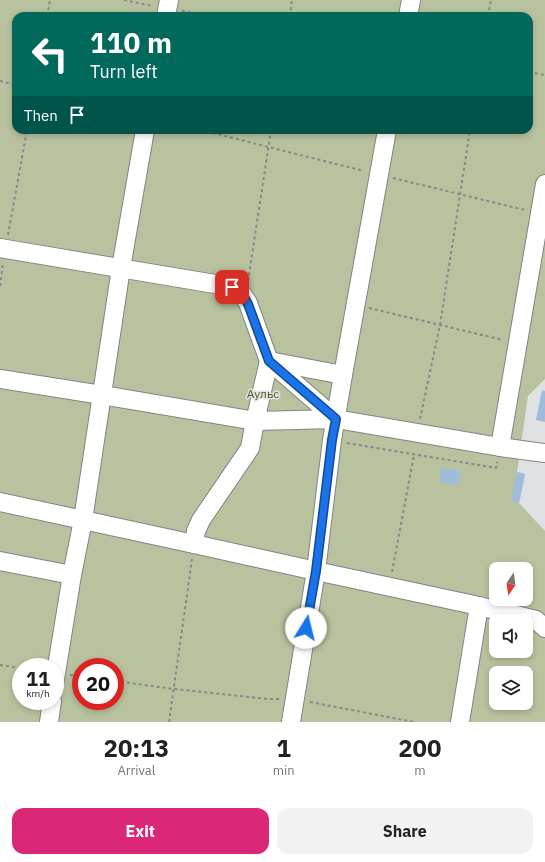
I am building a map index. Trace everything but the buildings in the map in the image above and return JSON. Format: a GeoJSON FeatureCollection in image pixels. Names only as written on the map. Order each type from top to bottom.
{"type":"FeatureCollection","features":[{"type":"Feature","properties":{"kind":"lane"},"geometry":{"type":"LineString","coordinates":[[167,12],[169,0]]}},
{"type":"Feature","properties":{"kind":"lane"},"geometry":{"type":"LineString","coordinates":[[409,12],[411,0]]}},
{"type":"Feature","properties":{"kind":"lane"},"geometry":{"type":"LineString","coordinates":[[58,658],[83,520],[121,268],[144,134]]}},
{"type":"Feature","properties":{"kind":"lane"},"geometry":{"type":"LineString","coordinates":[[291,722],[316,571],[332,440],[386,134]]}},
{"type":"Feature","properties":{"kind":"lane"},"geometry":{"type":"LineString","coordinates":[[500,447],[545,184]]}},
{"type":"Feature","properties":{"kind":"lane"},"geometry":{"type":"LineString","coordinates":[[3,248],[232,287],[243,295],[248,304],[269,361],[336,419]]}},
{"type":"Feature","properties":{"kind":"lane"},"geometry":{"type":"LineString","coordinates":[[269,361],[344,375]]}},
{"type":"Feature","properties":{"kind":"lane"},"geometry":{"type":"LineString","coordinates":[[194,544],[196,531],[202,520],[250,448],[269,361]]}},
{"type":"Feature","properties":{"kind":"lane"},"geometry":{"type":"LineString","coordinates":[[0,379],[255,421],[336,419],[500,447],[545,453]]}},
{"type":"Feature","properties":{"kind":"lane"},"geometry":{"type":"LineString","coordinates":[[0,502],[479,606],[536,620],[545,628]]}},
{"type":"Feature","properties":{"kind":"lane"},"geometry":{"type":"LineString","coordinates":[[0,561],[72,576]]}},
{"type":"Feature","properties":{"kind":"lane"},"geometry":{"type":"LineString","coordinates":[[460,722],[479,606]]}},
{"type":"Feature","properties":{"kind":"lane"},"geometry":{"type":"LineString","coordinates":[[49,722],[51,710]]}},
{"type":"Feature","properties":{"kind":"path"},"geometry":{"type":"LineString","coordinates":[[48,12],[50,0]]}},
{"type":"Feature","properties":{"kind":"path"},"geometry":{"type":"LineString","coordinates":[[290,12],[292,0]]}},
{"type":"Feature","properties":{"kind":"path"},"geometry":{"type":"LineString","coordinates":[[489,12],[491,0]]}},
{"type":"Feature","properties":{"kind":"path"},"geometry":{"type":"LineString","coordinates":[[533,73],[545,75]]}},
{"type":"Feature","properties":{"kind":"path"},"geometry":{"type":"LineString","coordinates":[[0,81],[12,84]]}},
{"type":"Feature","properties":{"kind":"path"},"geometry":{"type":"LineString","coordinates":[[0,286],[3,248],[26,134]]}},
{"type":"Feature","properties":{"kind":"path"},"geometry":{"type":"LineString","coordinates":[[243,295],[248,280],[270,134]]}},
{"type":"Feature","properties":{"kind":"path"},"geometry":{"type":"LineString","coordinates":[[420,419],[440,325],[469,134]]}},
{"type":"Feature","properties":{"kind":"path"},"geometry":{"type":"LineString","coordinates":[[356,305],[518,344]]}},
{"type":"Feature","properties":{"kind":"path"},"geometry":{"type":"LineString","coordinates":[[332,440],[496,468],[500,447]]}},
{"type":"Feature","properties":{"kind":"path"},"geometry":{"type":"LineString","coordinates":[[389,587],[414,455]]}},
{"type":"Feature","properties":{"kind":"path"},"geometry":{"type":"LineString","coordinates":[[169,722],[194,544]]}},
{"type":"Feature","properties":{"kind":"path"},"geometry":{"type":"LineString","coordinates":[[0,665],[12,667]]}},
{"type":"Feature","properties":{"kind":"path"},"geometry":{"type":"LineString","coordinates":[[124,682],[268,699],[295,699],[414,722]]}},
{"type":"Feature","properties":{"kind":"green space","name":"Аульс"},"geometry":{"type":"Polygon","coordinates":[[[0,0],[545,0],[545,379],[528,396],[517,472],[525,474],[519,503],[545,531],[545,722],[0,722],[0,0]]]}},
{"type":"Feature","properties":{"kind":"route"},"geometry":{"type":"LineString","coordinates":[[232,287],[243,295],[248,304],[269,361],[336,419],[332,440],[316,571],[306,628]]}}]}
